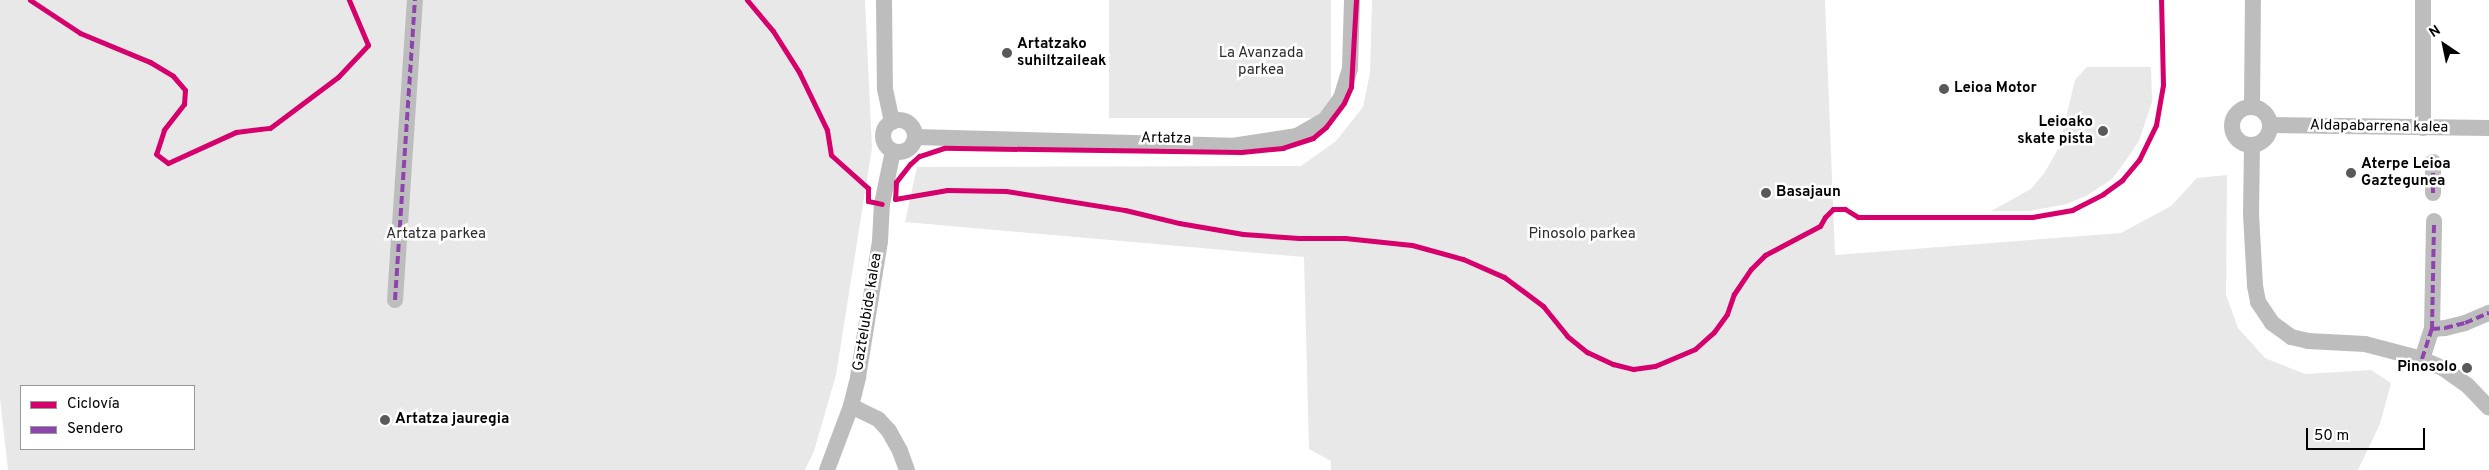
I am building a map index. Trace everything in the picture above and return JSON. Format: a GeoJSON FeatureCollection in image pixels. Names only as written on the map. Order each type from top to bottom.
{"type":"FeatureCollection","features":[{"type":"Feature","properties":{"kind":"street"},"geometry":{"type":"LineString","coordinates":[[394,300],[415,0]]}},
{"type":"Feature","properties":{"kind":"street"},"geometry":{"type":"LineString","coordinates":[[884,0],[885,89],[892,122]]}},
{"type":"Feature","properties":{"kind":"street"},"geometry":{"type":"LineString","coordinates":[[915,137],[1232,146],[1297,136],[1325,120],[1341,98],[1350,68],[1352,0]]}},
{"type":"Feature","properties":{"kind":"street"},"geometry":{"type":"LineString","coordinates":[[2252,107],[2253,0]]}},
{"type":"Feature","properties":{"kind":"street"},"geometry":{"type":"LineString","coordinates":[[2423,0],[2423,128]]}},
{"type":"Feature","properties":{"kind":"street"},"geometry":{"type":"LineString","coordinates":[[2252,107],[2263,111],[2270,125],[2262,141],[2252,145],[2240,141],[2233,132],[2232,126],[2233,120],[2240,110],[2252,107]]}},
{"type":"Feature","properties":{"kind":"street"},"geometry":{"type":"LineString","coordinates":[[892,122],[908,123],[912,127],[915,137],[907,150],[893,151],[885,144],[884,134],[888,125],[892,122]]}},
{"type":"Feature","properties":{"kind":"street","name":"Aldapabarrena kalea"},"geometry":{"type":"LineString","coordinates":[[2270,125],[2489,128]]}},
{"type":"Feature","properties":{"kind":"street"},"geometry":{"type":"LineString","coordinates":[[2252,145],[2251,214],[2255,286],[2258,302],[2272,323],[2291,337],[2308,341],[2365,344],[2422,359],[2460,380],[2489,408]]}},
{"type":"Feature","properties":{"kind":"street","name":"Gaztelubide kalea"},"geometry":{"type":"LineString","coordinates":[[827,470],[850,406],[865,340],[880,241],[882,204],[893,151]]}},
{"type":"Feature","properties":{"kind":"street"},"geometry":{"type":"LineString","coordinates":[[2433,162],[2433,193]]}},
{"type":"Feature","properties":{"kind":"street"},"geometry":{"type":"LineString","coordinates":[[2422,359],[2432,329],[2434,221]]}},
{"type":"Feature","properties":{"kind":"street"},"geometry":{"type":"LineString","coordinates":[[2432,329],[2452,326],[2489,313]]}},
{"type":"Feature","properties":{"kind":"street"},"geometry":{"type":"LineString","coordinates":[[850,406],[878,419],[889,431],[900,451],[906,470]]}},
{"type":"Feature","properties":{"kind":"green space","name":"Artatza parkea"},"geometry":{"type":"Polygon","coordinates":[[[0,0],[865,0],[872,148],[836,375],[814,451],[805,470],[8,470],[0,399],[0,0]]]}},
{"type":"Feature","properties":{"kind":"green space","name":"La Avanzada parkea"},"geometry":{"type":"Polygon","coordinates":[[[1109,0],[1331,0],[1331,118],[1109,118],[1109,0]]]}},
{"type":"Feature","properties":{"kind":"green space","name":"Pinosolo parkea"},"geometry":{"type":"Polygon","coordinates":[[[1372,0],[1825,0],[1835,255],[2121,233],[2171,206],[2197,178],[2227,175],[2226,295],[2238,328],[2265,358],[2305,374],[2371,370],[2391,383],[2380,424],[2358,470],[1331,470],[1331,461],[1309,449],[1304,257],[905,222],[917,167],[1301,166],[1336,141],[1363,107],[1370,73],[1372,0]]]}},
{"type":"Feature","properties":{"kind":"green space","name":"Leioako skate pista"},"geometry":{"type":"Polygon","coordinates":[[[2087,67],[2151,67],[2152,102],[2139,141],[2112,179],[2088,195],[2067,204],[2030,211],[1991,211],[2031,189],[2045,172],[2059,147],[2075,80],[2087,67]]]}},
{"type":"Feature","properties":{"kind":"marked path"},"geometry":{"type":"LineString","coordinates":[[395,300],[415,0]]}},
{"type":"Feature","properties":{"kind":"marked path"},"geometry":{"type":"LineString","coordinates":[[2433,162],[2433,193]]}},
{"type":"Feature","properties":{"kind":"marked path"},"geometry":{"type":"LineString","coordinates":[[2422,359],[2432,329],[2434,221]]}},
{"type":"Feature","properties":{"kind":"marked path"},"geometry":{"type":"LineString","coordinates":[[2432,329],[2465,323],[2489,313]]}},
{"type":"Feature","properties":{"kind":"cycle path"},"geometry":{"type":"LineString","coordinates":[[30,0],[80,33],[150,62],[173,76],[185,90],[184,104],[164,130],[156,154],[168,163],[236,132],[270,128],[338,77],[368,45],[349,0]]}},
{"type":"Feature","properties":{"kind":"cycle path"},"geometry":{"type":"LineString","coordinates":[[747,0],[773,31],[799,72],[827,130],[831,155],[868,188],[868,201],[882,204]]}},
{"type":"Feature","properties":{"kind":"cycle path","name":"Artatza"},"geometry":{"type":"LineString","coordinates":[[1356,0],[1351,87],[1344,103],[1326,127],[1313,138],[1283,148],[1241,152],[944,148],[919,156],[910,164],[896,182],[895,199],[947,190],[1006,191],[1125,210],[1179,223],[1243,234],[1299,238],[1345,238],[1412,245],[1463,259],[1504,277],[1543,306],[1567,336],[1587,352],[1613,364],[1633,369],[1655,366],[1695,349],[1714,332],[1727,314],[1734,294],[1751,269],[1765,255],[1820,226],[1833,209],[1845,209],[1858,217],[2032,217],[2072,210],[2103,194],[2122,180],[2139,160],[2156,125],[2163,85],[2161,0]]}},
{"type":"Feature","properties":{"kind":"place","name":"Artatzako suhiltzaileak"},"geometry":{"type":"Point","coordinates":[1007,53]}},
{"type":"Feature","properties":{"kind":"place","name":"Leioa Motor"},"geometry":{"type":"Point","coordinates":[1944,89]}},
{"type":"Feature","properties":{"kind":"place","name":"Leioako skate pista"},"geometry":{"type":"Point","coordinates":[2103,131]}},
{"type":"Feature","properties":{"kind":"place","name":"Aterpe Leioa Gaztegunea"},"geometry":{"type":"Point","coordinates":[2351,173]}},
{"type":"Feature","properties":{"kind":"place","name":"Basajaun"},"geometry":{"type":"Point","coordinates":[1766,193]}},
{"type":"Feature","properties":{"kind":"place","name":"Pinosolo"},"geometry":{"type":"Point","coordinates":[2467,368]}},
{"type":"Feature","properties":{"kind":"place","name":"Artatza jauregia"},"geometry":{"type":"Point","coordinates":[385,420]}}]}
